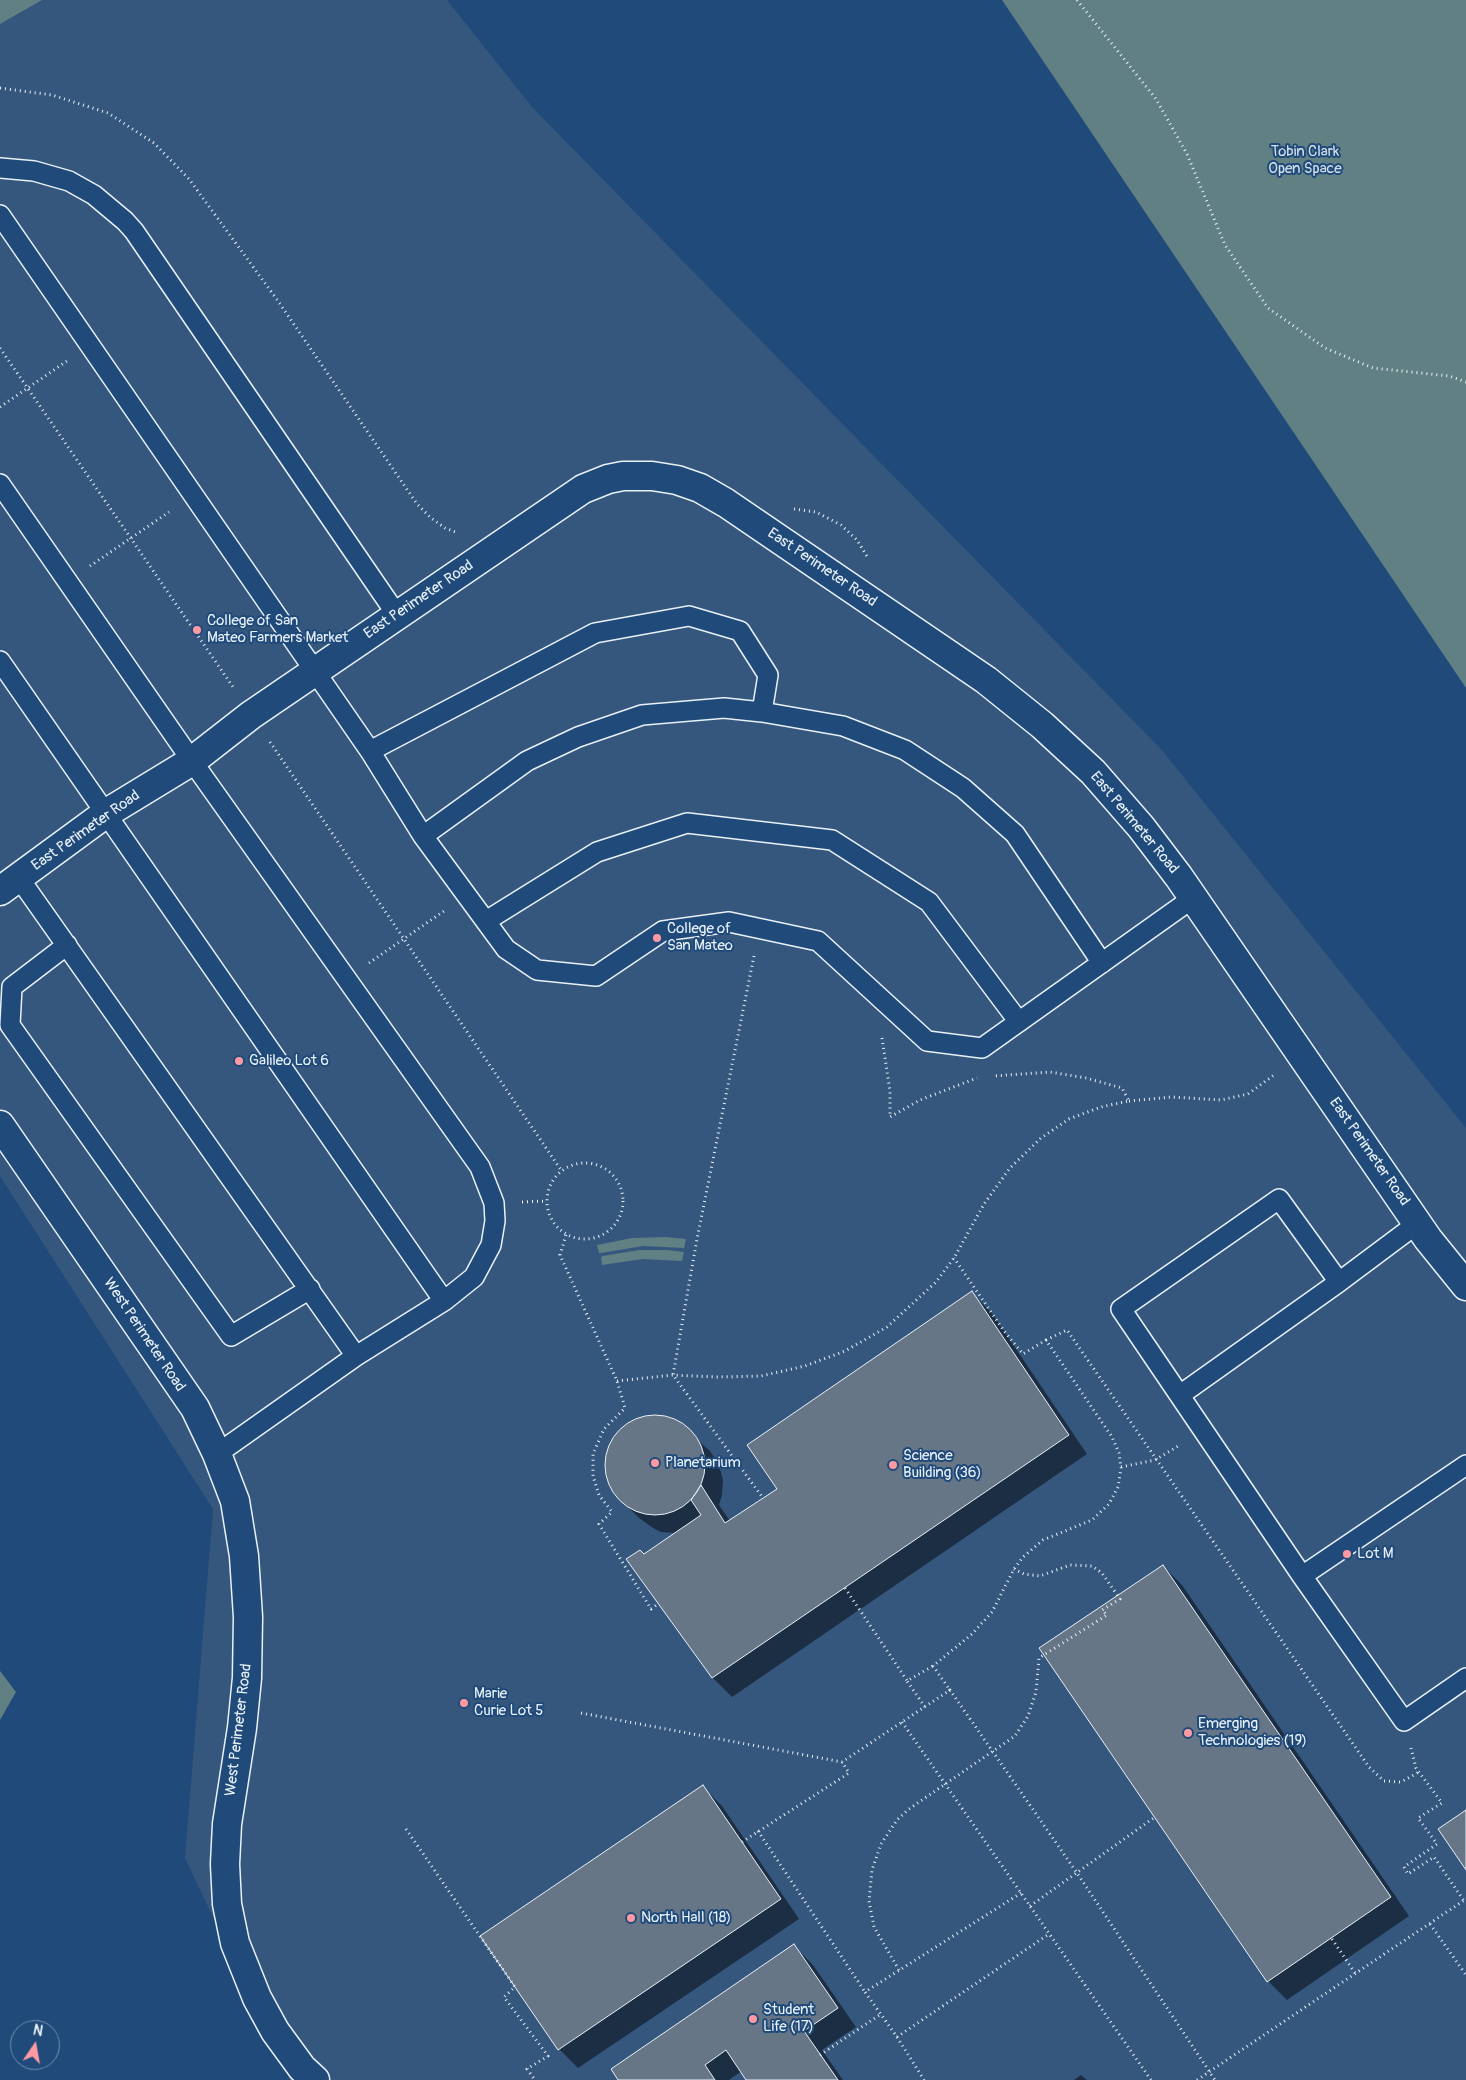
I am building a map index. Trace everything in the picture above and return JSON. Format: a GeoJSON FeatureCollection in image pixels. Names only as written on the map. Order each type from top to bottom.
{"type":"FeatureCollection","features":[{"type":"Feature","properties":{"kind":"street","name":"East Perimeter Road"},"geometry":{"type":"LineString","coordinates":[[10,884],[106,814],[192,761],[252,715],[565,500],[596,483],[623,476],[665,477],[689,484],[726,503],[986,680],[1042,725],[1093,772],[1141,827],[1193,898],[1428,1239],[1466,1286]]}},
{"type":"Feature","properties":{"kind":"street","name":"West Perimeter Road"},"geometry":{"type":"LineString","coordinates":[[0,1125],[195,1408],[217,1454],[235,1501],[244,1556],[248,1617],[247,1678],[243,1720],[227,1824],[225,1864],[227,1904],[235,1943],[257,1998],[275,2031],[302,2068],[315,2080]]}},
{"type":"Feature","properties":{"kind":"lane"},"geometry":{"type":"LineString","coordinates":[[0,168],[34,171],[69,181],[94,195],[125,220],[397,615]]}},
{"type":"Feature","properties":{"kind":"lane"},"geometry":{"type":"LineString","coordinates":[[0,215],[370,751],[423,836],[506,949],[537,970],[596,976],[663,931],[729,922],[818,941],[927,1041],[982,1048],[1193,898]]}},
{"type":"Feature","properties":{"kind":"lane"},"geometry":{"type":"LineString","coordinates":[[0,484],[192,761],[480,1168],[494,1203],[495,1222],[491,1245],[474,1277],[444,1301],[356,1356],[217,1454]]}},
{"type":"Feature","properties":{"kind":"lane"},"geometry":{"type":"LineString","coordinates":[[370,751],[595,633],[689,616],[740,631],[768,675],[762,712]]}},
{"type":"Feature","properties":{"kind":"lane"},"geometry":{"type":"LineString","coordinates":[[0,661],[444,1301]]}},
{"type":"Feature","properties":{"kind":"lane"},"geometry":{"type":"LineString","coordinates":[[423,836],[528,761],[578,737],[642,715],[724,708],[762,712],[843,726],[906,750],[963,788],[1015,834],[1102,963]]}},
{"type":"Feature","properties":{"kind":"lane"},"geometry":{"type":"LineString","coordinates":[[486,921],[597,852],[687,823],[832,840],[930,902],[1019,1022]]}},
{"type":"Feature","properties":{"kind":"lane"},"geometry":{"type":"LineString","coordinates":[[10,884],[67,946],[356,1356]]}},
{"type":"Feature","properties":{"kind":"lane"},"geometry":{"type":"LineString","coordinates":[[67,946],[12,987],[10,1025],[44,1073],[231,1336],[310,1289]]}},
{"type":"Feature","properties":{"kind":"lane"},"geometry":{"type":"LineString","coordinates":[[1339,1282],[1279,1200],[1121,1309],[1302,1576],[1404,1721],[1466,1678]]}},
{"type":"Feature","properties":{"kind":"lane"},"geometry":{"type":"LineString","coordinates":[[1180,1395],[1339,1282],[1418,1223]]}},
{"type":"Feature","properties":{"kind":"lane"},"geometry":{"type":"LineString","coordinates":[[1302,1576],[1466,1465]]}},
{"type":"Feature","properties":{"kind":"path"},"geometry":{"type":"LineString","coordinates":[[1077,0],[1156,99],[1187,154],[1225,245],[1268,308],[1325,348],[1373,368],[1449,376],[1466,382]]}},
{"type":"Feature","properties":{"kind":"path"},"geometry":{"type":"LineString","coordinates":[[0,88],[52,94],[108,113],[154,143],[189,179],[278,301],[417,504],[431,518],[445,528],[462,535]]}},
{"type":"Feature","properties":{"kind":"path"},"geometry":{"type":"LineString","coordinates":[[0,407],[90,345]]}},
{"type":"Feature","properties":{"kind":"path"},"geometry":{"type":"LineString","coordinates":[[0,348],[132,538],[561,1170]]}},
{"type":"Feature","properties":{"kind":"path"},"geometry":{"type":"LineString","coordinates":[[66,581],[132,538],[194,494]]}},
{"type":"Feature","properties":{"kind":"path"},"geometry":{"type":"LineString","coordinates":[[789,509],[816,512],[841,525],[857,540],[872,563]]}},
{"type":"Feature","properties":{"kind":"path"},"geometry":{"type":"LineString","coordinates":[[347,979],[467,896]]}},
{"type":"Feature","properties":{"kind":"path"},"geometry":{"type":"LineString","coordinates":[[759,928],[697,1239],[673,1375],[763,1498]]}},
{"type":"Feature","properties":{"kind":"path"},"geometry":{"type":"LineString","coordinates":[[900,1016],[881,1039],[890,1091],[890,1117],[920,1100],[943,1090],[981,1078]]}},
{"type":"Feature","properties":{"kind":"path"},"geometry":{"type":"LineString","coordinates":[[617,1381],[673,1375],[716,1377],[761,1376],[805,1366],[845,1351],[887,1326],[936,1282],[954,1258],[984,1204],[999,1182],[1010,1168],[1041,1138],[1069,1120],[1102,1107],[1129,1101],[1172,1097],[1221,1100],[1248,1094],[1302,1057]]}},
{"type":"Feature","properties":{"kind":"path"},"geometry":{"type":"LineString","coordinates":[[990,1076],[1007,1073],[1050,1072],[1086,1078],[1122,1088],[1129,1101]]}},
{"type":"Feature","properties":{"kind":"path"},"geometry":{"type":"LineString","coordinates":[[588,1163],[600,1166],[619,1180],[623,1204],[621,1216],[614,1226],[604,1234],[592,1239],[578,1239],[566,1235],[556,1226],[549,1215],[548,1189],[561,1170],[576,1164],[588,1163]]}},
{"type":"Feature","properties":{"kind":"path"},"geometry":{"type":"LineString","coordinates":[[566,1235],[560,1255],[617,1381],[625,1408],[604,1429],[593,1454],[593,1476],[599,1495],[612,1512],[599,1524],[651,1609],[658,1604]]}},
{"type":"Feature","properties":{"kind":"path"},"geometry":{"type":"LineString","coordinates":[[954,1258],[1004,1331],[1023,1354],[1067,1330],[1369,1767],[1384,1781],[1401,1782],[1419,1772]]}},
{"type":"Feature","properties":{"kind":"path"},"geometry":{"type":"LineString","coordinates":[[907,1681],[933,1666],[972,1634],[992,1612],[1014,1569],[1023,1557],[1043,1540],[1092,1520],[1109,1504],[1118,1487],[1121,1468],[1119,1453],[1112,1437],[1046,1340]]}},
{"type":"Feature","properties":{"kind":"path"},"geometry":{"type":"LineString","coordinates":[[1121,1468],[1156,1460]]}},
{"type":"Feature","properties":{"kind":"path"},"geometry":{"type":"LineString","coordinates":[[899,1970],[874,1927],[869,1901],[872,1870],[880,1844],[897,1820],[909,1809],[1015,1736],[1028,1716],[1036,1692],[1039,1658],[1107,1615],[1102,1610],[1120,1599],[1102,1573],[1092,1566],[1070,1565],[1040,1576],[1024,1574],[1014,1569]]}},
{"type":"Feature","properties":{"kind":"path"},"geometry":{"type":"LineString","coordinates":[[845,1588],[925,1707]]}},
{"type":"Feature","properties":{"kind":"path"},"geometry":{"type":"LineString","coordinates":[[933,1666],[1077,1873],[1215,2080]]}},
{"type":"Feature","properties":{"kind":"path"},"geometry":{"type":"LineString","coordinates":[[581,1713],[842,1762],[950,1690]]}},
{"type":"Feature","properties":{"kind":"path"},"geometry":{"type":"LineString","coordinates":[[902,1722],[1150,2078],[1144,2080]]}},
{"type":"Feature","properties":{"kind":"path"},"geometry":{"type":"LineString","coordinates":[[742,1842],[849,1773],[842,1762]]}},
{"type":"Feature","properties":{"kind":"path"},"geometry":{"type":"LineString","coordinates":[[1198,2080],[1465,1900],[1434,1857],[1408,1874],[1404,1867],[1437,1844],[1418,1818],[1442,1803],[1416,1768]]}},
{"type":"Feature","properties":{"kind":"path"},"geometry":{"type":"LineString","coordinates":[[1030,1906],[1155,1817]]}},
{"type":"Feature","properties":{"kind":"path"},"geometry":{"type":"LineString","coordinates":[[406,1829],[515,1987],[504,1997],[548,2056],[527,2069],[535,2080]]}},
{"type":"Feature","properties":{"kind":"path"},"geometry":{"type":"LineString","coordinates":[[758,1831],[924,2080]]}},
{"type":"Feature","properties":{"kind":"path"},"geometry":{"type":"LineString","coordinates":[[866,1992],[1020,1892]]}},
{"type":"Feature","properties":{"kind":"path"},"geometry":{"type":"LineString","coordinates":[[1430,1924],[1466,1975]]}},
{"type":"Feature","properties":{"kind":"path"},"geometry":{"type":"LineString","coordinates":[[897,2037],[1049,1934]]}},
{"type":"Feature","properties":{"kind":"path"},"geometry":{"type":"LineString","coordinates":[[1332,1939],[1355,1974]]}},
{"type":"Feature","properties":{"kind":"path"},"geometry":{"type":"LineString","coordinates":[[820,2055],[881,2014]]}},
{"type":"Feature","properties":{"kind":"shaded area","name":"College of San Mateo"},"geometry":{"type":"Polygon","coordinates":[[[25,0],[447,0],[532,107],[1161,749],[1466,1128],[1466,2080],[290,2080],[185,1858],[213,1509],[0,1176],[0,15],[25,0]]]}},
{"type":"Feature","properties":{"kind":"green space"},"geometry":{"type":"Polygon","coordinates":[[[0,0],[42,0],[0,24],[0,0]]]}},
{"type":"Feature","properties":{"kind":"green space","name":"Tobin Clark Open Space"},"geometry":{"type":"Polygon","coordinates":[[[1002,0],[1466,0],[1466,688],[1002,0]]]}},
{"type":"Feature","properties":{"kind":"green space"},"geometry":{"type":"Polygon","coordinates":[[[665,1237],[686,1239],[684,1248],[643,1246],[599,1253],[597,1245],[632,1238],[665,1237]]]}},
{"type":"Feature","properties":{"kind":"green space"},"geometry":{"type":"Polygon","coordinates":[[[639,1250],[684,1252],[682,1261],[643,1259],[602,1265],[601,1257],[603,1256],[639,1250]]]}},
{"type":"Feature","properties":{"kind":"green space"},"geometry":{"type":"Polygon","coordinates":[[[0,1671],[16,1692],[0,1720],[0,1671]]]}},
{"type":"Feature","properties":{"kind":"building","name":"Science Building (36)"},"geometry":{"type":"Polygon","coordinates":[[[972,1291],[1069,1435],[712,1678],[626,1559],[640,1550],[644,1554],[701,1515],[691,1500],[701,1485],[725,1523],[777,1489],[747,1445],[972,1291]]]}},
{"type":"Feature","properties":{"kind":"building","name":"Planetarium"},"geometry":{"type":"Polygon","coordinates":[[[655,1415],[674,1419],[690,1430],[701,1446],[705,1465],[701,1484],[690,1500],[674,1511],[655,1515],[636,1511],[620,1500],[609,1484],[605,1465],[609,1446],[620,1430],[636,1419],[655,1415]]]}},
{"type":"Feature","properties":{"kind":"building","name":"Emerging Technologies (19)"},"geometry":{"type":"Polygon","coordinates":[[[1163,1565],[1391,1897],[1267,1982],[1039,1648],[1163,1565]]]}},
{"type":"Feature","properties":{"kind":"building","name":"North Hall (18)"},"geometry":{"type":"Polygon","coordinates":[[[703,1785],[781,1899],[558,2050],[480,1936],[703,1785]]]}},
{"type":"Feature","properties":{"kind":"building"},"geometry":{"type":"Polygon","coordinates":[[[1466,1810],[1466,1870],[1438,1829],[1466,1810]]]}},
{"type":"Feature","properties":{"kind":"building","name":"Student Life (17)"},"geometry":{"type":"Polygon","coordinates":[[[794,1944],[838,2008],[804,2031],[838,2080],[746,2080],[726,2050],[705,2065],[715,2080],[618,2080],[611,2069],[794,1944]]]}},
{"type":"Feature","properties":{"kind":"place","name":"College of San Mateo Farmers Market"},"geometry":{"type":"Point","coordinates":[197,630]}},
{"type":"Feature","properties":{"kind":"place","name":"College of San Mateo"},"geometry":{"type":"Point","coordinates":[657,938]}},
{"type":"Feature","properties":{"kind":"place","name":"Galileo Lot 6"},"geometry":{"type":"Point","coordinates":[239,1061]}},
{"type":"Feature","properties":{"kind":"place","name":"Planetarium"},"geometry":{"type":"Point","coordinates":[655,1463]}},
{"type":"Feature","properties":{"kind":"place","name":"Science Building (36)"},"geometry":{"type":"Point","coordinates":[893,1465]}},
{"type":"Feature","properties":{"kind":"place","name":"Lot M"},"geometry":{"type":"Point","coordinates":[1347,1554]}},
{"type":"Feature","properties":{"kind":"place","name":"Marie Curie Lot 5"},"geometry":{"type":"Point","coordinates":[464,1703]}},
{"type":"Feature","properties":{"kind":"place","name":"Emerging Technologies (19)"},"geometry":{"type":"Point","coordinates":[1188,1733]}},
{"type":"Feature","properties":{"kind":"place","name":"North Hall (18)"},"geometry":{"type":"Point","coordinates":[631,1918]}},
{"type":"Feature","properties":{"kind":"place","name":"Student Life (17)"},"geometry":{"type":"Point","coordinates":[753,2019]}}]}
